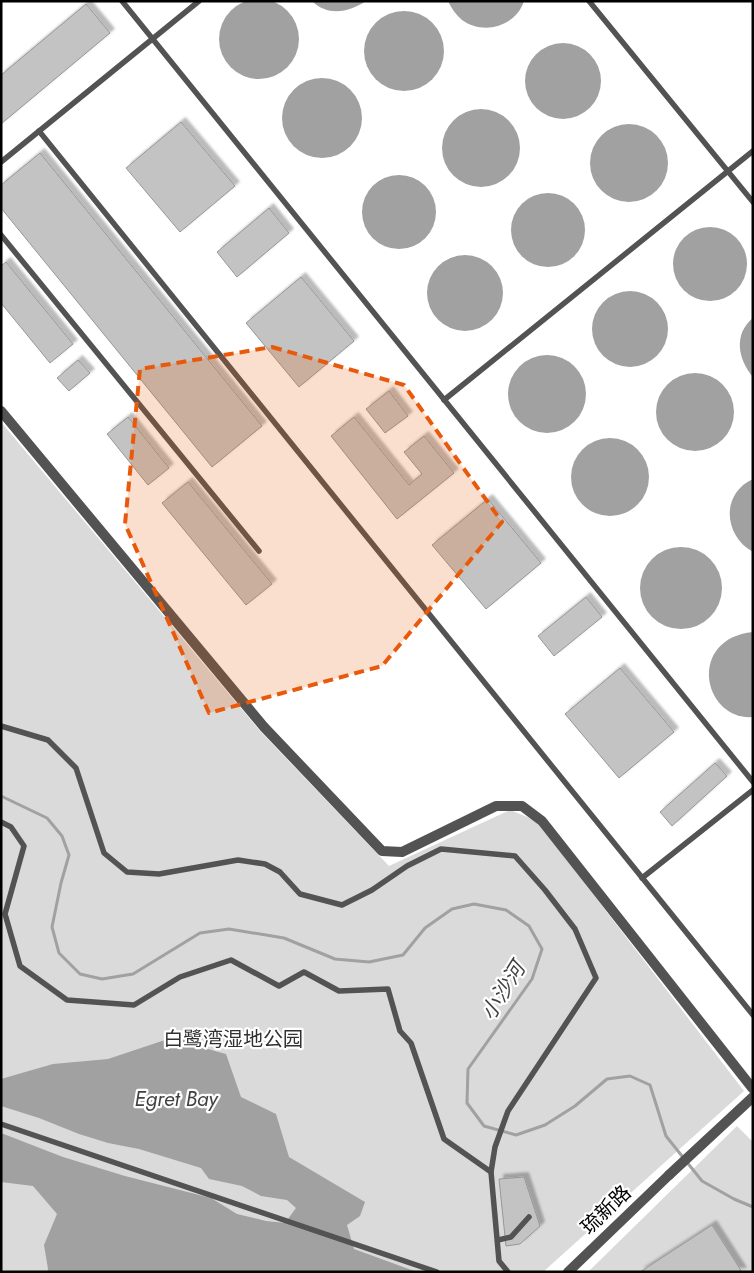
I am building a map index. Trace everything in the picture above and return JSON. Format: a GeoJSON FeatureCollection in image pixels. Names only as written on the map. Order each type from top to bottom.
{"type":"FeatureCollection","features":[{"type":"Feature","properties":{"kind":"street"},"geometry":{"type":"LineString","coordinates":[[1,411],[264,727],[382,851],[402,852],[496,806],[522,806],[542,822],[753,1090]]}},
{"type":"Feature","properties":{"kind":"street","name":"琉新路"},"geometry":{"type":"LineString","coordinates":[[568,1272],[668,1174],[753,1098]]}},
{"type":"Feature","properties":{"kind":"lane"},"geometry":{"type":"LineString","coordinates":[[122,1],[753,782]]}},
{"type":"Feature","properties":{"kind":"lane"},"geometry":{"type":"LineString","coordinates":[[1,162],[199,1]]}},
{"type":"Feature","properties":{"kind":"lane"},"geometry":{"type":"LineString","coordinates":[[590,1],[753,202]]}},
{"type":"Feature","properties":{"kind":"lane"},"geometry":{"type":"LineString","coordinates":[[39,132],[753,1015]]}},
{"type":"Feature","properties":{"kind":"lane"},"geometry":{"type":"LineString","coordinates":[[444,400],[753,152]]}},
{"type":"Feature","properties":{"kind":"lane"},"geometry":{"type":"LineString","coordinates":[[1,235],[259,551]]}},
{"type":"Feature","properties":{"kind":"lane"},"geometry":{"type":"LineString","coordinates":[[1,726],[48,740],[76,768],[104,854],[127,872],[159,874],[238,860],[265,864],[280,872],[300,894],[342,905],[372,890],[407,866],[441,849],[515,856],[545,890],[575,929],[596,978],[508,1111],[495,1147],[491,1172],[499,1261],[508,1272]]}},
{"type":"Feature","properties":{"kind":"lane"},"geometry":{"type":"LineString","coordinates":[[642,878],[753,790]]}},
{"type":"Feature","properties":{"kind":"lane"},"geometry":{"type":"LineString","coordinates":[[1,822],[11,827],[24,846],[5,914],[20,966],[67,1000],[134,1004],[180,977],[231,960],[278,986],[304,972],[339,991],[388,990],[400,1031],[411,1043],[444,1139],[491,1172]]}},
{"type":"Feature","properties":{"kind":"lane"},"geometry":{"type":"LineString","coordinates":[[1,1124],[437,1272]]}},
{"type":"Feature","properties":{"kind":"lane"},"geometry":{"type":"LineString","coordinates":[[498,1240],[511,1237],[529,1217]]}},
{"type":"Feature","properties":{"kind":"highlighted area"},"geometry":{"type":"Polygon","coordinates":[[[272,347],[404,385],[502,522],[382,666],[209,713],[125,524],[140,369],[272,347]]]}},
{"type":"Feature","properties":{"kind":"green space","name":"白鹭湾湿地公园"},"geometry":{"type":"Polygon","coordinates":[[[1,422],[260,731],[389,866],[510,810],[537,821],[744,1091],[543,1272],[1,1272],[1,422]]]}},
{"type":"Feature","properties":{"kind":"green space"},"geometry":{"type":"Polygon","coordinates":[[[737,1126],[753,1142],[753,1272],[588,1272],[737,1126]]]}},
{"type":"Feature","properties":{"kind":"water"},"geometry":{"type":"Polygon","coordinates":[[[259,-1],[274,2],[287,11],[296,24],[299,39],[296,54],[287,67],[274,76],[259,79],[244,76],[231,67],[222,54],[219,39],[222,24],[231,11],[244,2],[259,-1]]]}},
{"type":"Feature","properties":{"kind":"water"},"geometry":{"type":"Polygon","coordinates":[[[312,1],[366,1],[353,8],[332,11],[318,6],[312,1]]]}},
{"type":"Feature","properties":{"kind":"water"},"geometry":{"type":"Polygon","coordinates":[[[448,1],[524,1],[514,17],[498,26],[489,28],[471,25],[462,20],[454,12],[448,1]]]}},
{"type":"Feature","properties":{"kind":"water"},"geometry":{"type":"Polygon","coordinates":[[[396,11],[412,11],[433,22],[444,43],[444,59],[433,80],[412,91],[396,91],[382,85],[370,73],[364,59],[364,43],[370,29],[382,17],[396,11]]]}},
{"type":"Feature","properties":{"kind":"water"},"geometry":{"type":"Polygon","coordinates":[[[556,43],[570,43],[584,49],[595,60],[601,74],[598,96],[590,108],[570,119],[556,119],[542,113],[531,102],[525,88],[525,74],[531,60],[542,49],[556,43]]]}},
{"type":"Feature","properties":{"kind":"water"},"geometry":{"type":"Polygon","coordinates":[[[314,78],[330,78],[351,89],[362,110],[362,126],[351,147],[330,158],[314,158],[300,152],[288,140],[282,126],[282,110],[288,96],[300,84],[314,78]]]}},
{"type":"Feature","properties":{"kind":"water"},"geometry":{"type":"Polygon","coordinates":[[[473,109],[489,109],[503,115],[514,126],[520,140],[520,156],[514,170],[503,181],[489,187],[473,187],[459,181],[448,170],[442,156],[442,140],[448,126],[459,115],[473,109]]]}},
{"type":"Feature","properties":{"kind":"water"},"geometry":{"type":"Polygon","coordinates":[[[629,124],[644,127],[661,141],[665,148],[668,163],[665,178],[651,195],[644,199],[629,202],[614,199],[597,185],[593,178],[590,163],[593,148],[607,131],[614,127],[629,124]]]}},
{"type":"Feature","properties":{"kind":"water"},"geometry":{"type":"Polygon","coordinates":[[[399,175],[413,178],[425,186],[433,198],[436,212],[433,226],[425,238],[413,246],[399,249],[385,246],[373,238],[365,226],[362,212],[365,198],[373,186],[385,178],[399,175]]]}},
{"type":"Feature","properties":{"kind":"water"},"geometry":{"type":"Polygon","coordinates":[[[541,193],[555,193],[569,199],[579,209],[585,223],[583,244],[569,261],[555,267],[541,267],[527,261],[517,251],[511,237],[511,223],[517,209],[527,199],[541,193]]]}},
{"type":"Feature","properties":{"kind":"water"},"geometry":{"type":"Polygon","coordinates":[[[717,227],[737,237],[745,250],[747,264],[745,278],[737,291],[724,299],[703,301],[683,291],[675,278],[673,257],[683,237],[696,229],[717,227]]]}},
{"type":"Feature","properties":{"kind":"water"},"geometry":{"type":"Polygon","coordinates":[[[473,255],[486,261],[497,272],[503,285],[501,308],[486,325],[473,331],[457,331],[444,325],[429,308],[427,285],[433,272],[450,257],[473,255]]]}},
{"type":"Feature","properties":{"kind":"water"},"geometry":{"type":"Polygon","coordinates":[[[630,291],[645,294],[657,302],[665,314],[668,329],[665,344],[657,356],[645,364],[630,367],[615,364],[603,356],[595,344],[592,329],[595,314],[603,302],[615,294],[630,291]]]}},
{"type":"Feature","properties":{"kind":"water"},"geometry":{"type":"Polygon","coordinates":[[[753,318],[753,377],[741,355],[740,339],[742,332],[753,318]]]}},
{"type":"Feature","properties":{"kind":"water"},"geometry":{"type":"Polygon","coordinates":[[[547,355],[562,358],[574,367],[583,379],[586,394],[583,409],[574,421],[562,430],[547,433],[532,430],[520,421],[511,409],[508,394],[511,379],[520,367],[532,358],[547,355]]]}},
{"type":"Feature","properties":{"kind":"water"},"geometry":{"type":"Polygon","coordinates":[[[695,373],[710,376],[723,384],[731,397],[734,412],[731,427],[723,440],[710,448],[695,451],[680,448],[667,440],[659,427],[656,412],[659,397],[667,384],[680,376],[695,373]]]}},
{"type":"Feature","properties":{"kind":"water"},"geometry":{"type":"Polygon","coordinates":[[[610,438],[625,441],[637,450],[646,462],[649,477],[646,492],[637,504],[625,513],[610,516],[595,513],[583,504],[574,492],[571,477],[574,462],[583,450],[595,441],[610,438]]]}},
{"type":"Feature","properties":{"kind":"water"},"geometry":{"type":"Polygon","coordinates":[[[753,479],[753,552],[743,545],[736,536],[730,515],[731,504],[735,494],[742,486],[753,479]]]}},
{"type":"Feature","properties":{"kind":"water"},"geometry":{"type":"Polygon","coordinates":[[[681,547],[697,550],[710,559],[719,572],[722,588],[719,604],[710,617],[697,626],[681,629],[665,626],[652,617],[643,604],[640,588],[643,572],[652,559],[665,550],[681,547]]]}},
{"type":"Feature","properties":{"kind":"water"},"geometry":{"type":"Polygon","coordinates":[[[753,632],[753,717],[736,715],[722,706],[713,694],[709,679],[710,663],[718,649],[732,638],[753,632]]]}},
{"type":"Feature","properties":{"kind":"water","name":"Egret Bay"},"geometry":{"type":"Polygon","coordinates":[[[177,1036],[208,1049],[226,1054],[241,1097],[276,1114],[289,1157],[365,1202],[360,1216],[347,1225],[354,1249],[417,1272],[47,1272],[44,1245],[57,1214],[33,1186],[1,1182],[1,1133],[63,1157],[125,1176],[211,1198],[237,1214],[266,1221],[285,1223],[296,1208],[287,1200],[261,1196],[242,1186],[209,1179],[201,1168],[139,1149],[108,1143],[1,1106],[1,1079],[53,1064],[108,1059],[177,1036]]]}},
{"type":"Feature","properties":{"kind":"building"},"geometry":{"type":"Polygon","coordinates":[[[86,4],[110,33],[1,124],[1,75],[86,4]]]}},
{"type":"Feature","properties":{"kind":"building"},"geometry":{"type":"Polygon","coordinates":[[[181,122],[235,186],[180,232],[126,168],[181,122]]]}},
{"type":"Feature","properties":{"kind":"building"},"geometry":{"type":"Polygon","coordinates":[[[40,153],[262,426],[212,467],[1,208],[1,185],[40,153]]]}},
{"type":"Feature","properties":{"kind":"building"},"geometry":{"type":"Polygon","coordinates":[[[269,208],[289,233],[237,277],[217,252],[269,208]]]}},
{"type":"Feature","properties":{"kind":"building"},"geometry":{"type":"Polygon","coordinates":[[[6,262],[73,344],[50,363],[1,303],[1,266],[6,262]]]}},
{"type":"Feature","properties":{"kind":"building"},"geometry":{"type":"Polygon","coordinates":[[[301,277],[354,341],[299,387],[246,323],[301,277]]]}},
{"type":"Feature","properties":{"kind":"building"},"geometry":{"type":"Polygon","coordinates":[[[78,360],[90,373],[69,391],[57,378],[78,360]]]}},
{"type":"Feature","properties":{"kind":"building"},"geometry":{"type":"Polygon","coordinates":[[[389,391],[408,416],[385,433],[366,409],[389,391]]]}},
{"type":"Feature","properties":{"kind":"building"},"geometry":{"type":"Polygon","coordinates":[[[128,417],[169,468],[148,485],[107,434],[128,417]]]}},
{"type":"Feature","properties":{"kind":"building"},"geometry":{"type":"Polygon","coordinates":[[[354,417],[409,485],[422,474],[404,452],[424,436],[454,473],[397,519],[331,436],[354,417]]]}},
{"type":"Feature","properties":{"kind":"building"},"geometry":{"type":"Polygon","coordinates":[[[188,482],[272,584],[246,605],[162,503],[188,482]]]}},
{"type":"Feature","properties":{"kind":"building"},"geometry":{"type":"Polygon","coordinates":[[[488,499],[541,563],[486,609],[432,545],[488,499]]]}},
{"type":"Feature","properties":{"kind":"building"},"geometry":{"type":"Polygon","coordinates":[[[586,597],[602,617],[554,656],[538,636],[586,597]]]}},
{"type":"Feature","properties":{"kind":"building"},"geometry":{"type":"Polygon","coordinates":[[[620,668],[674,732],[619,778],[565,714],[620,668]]]}},
{"type":"Feature","properties":{"kind":"building"},"geometry":{"type":"Polygon","coordinates":[[[715,763],[727,776],[672,826],[660,812],[715,763]]]}},
{"type":"Feature","properties":{"kind":"building"},"geometry":{"type":"Polygon","coordinates":[[[524,1177],[540,1226],[520,1244],[506,1246],[499,1179],[524,1177]]]}},
{"type":"Feature","properties":{"kind":"building"},"geometry":{"type":"Polygon","coordinates":[[[712,1225],[742,1272],[640,1272],[712,1225]]]}},
{"type":"Feature","properties":{"kind":"waterway","name":"小沙河"},"geometry":{"type":"LineString","coordinates":[[1,796],[47,818],[62,836],[69,855],[52,927],[59,953],[80,974],[102,979],[133,974],[200,933],[229,929],[284,938],[335,959],[369,962],[403,955],[425,928],[452,909],[474,904],[506,910],[529,926],[542,949],[532,979],[468,1069],[467,1103],[484,1126],[516,1135],[545,1125],[575,1106],[607,1079],[630,1076],[650,1085],[666,1136],[702,1181],[734,1199],[753,1207]]}}]}
